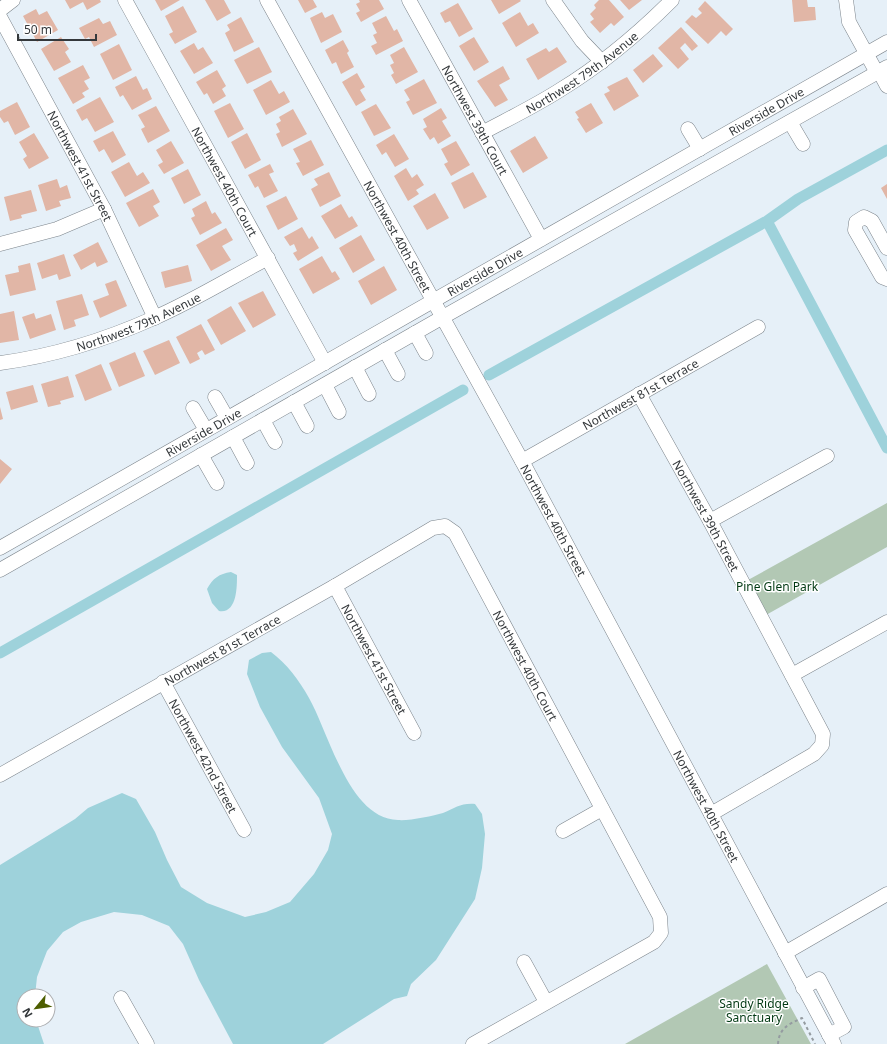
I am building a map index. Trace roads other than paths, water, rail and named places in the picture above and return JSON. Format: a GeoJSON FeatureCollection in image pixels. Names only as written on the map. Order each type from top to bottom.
{"type":"FeatureCollection","features":[{"type":"Feature","properties":{"kind":"street"},"geometry":{"type":"LineString","coordinates":[[0,10],[13,0]]}},
{"type":"Feature","properties":{"kind":"street","name":"Northwest 40th Court"},"geometry":{"type":"LineString","coordinates":[[125,0],[325,363]]}},
{"type":"Feature","properties":{"kind":"street","name":"Northwest 40th Street"},"geometry":{"type":"LineString","coordinates":[[267,0],[522,461],[712,814],[831,1040]]}},
{"type":"Feature","properties":{"kind":"street","name":"Northwest 39th Court"},"geometry":{"type":"LineString","coordinates":[[409,0],[541,239]]}},
{"type":"Feature","properties":{"kind":"street"},"geometry":{"type":"LineString","coordinates":[[553,0],[582,41],[602,62]]}},
{"type":"Feature","properties":{"kind":"street","name":"Northwest 79th Avenue"},"geometry":{"type":"LineString","coordinates":[[482,133],[560,91],[602,62],[648,23],[672,0]]}},
{"type":"Feature","properties":{"kind":"street"},"geometry":{"type":"LineString","coordinates":[[846,0],[849,22],[866,54],[881,70],[887,86]]}},
{"type":"Feature","properties":{"kind":"street","name":"Northwest 41st Street"},"geometry":{"type":"LineString","coordinates":[[0,17],[104,208],[155,318]]}},
{"type":"Feature","properties":{"kind":"street","name":"Riverside Drive"},"geometry":{"type":"LineString","coordinates":[[0,547],[887,42]]}},
{"type":"Feature","properties":{"kind":"street","name":"Riverside Drive"},"geometry":{"type":"LineString","coordinates":[[5,567],[443,317],[881,70]]}},
{"type":"Feature","properties":{"kind":"street"},"geometry":{"type":"LineString","coordinates":[[790,122],[803,144]]}},
{"type":"Feature","properties":{"kind":"street"},"geometry":{"type":"LineString","coordinates":[[688,129],[700,149]]}},
{"type":"Feature","properties":{"kind":"street"},"geometry":{"type":"LineString","coordinates":[[0,244],[57,229],[104,208]]}},
{"type":"Feature","properties":{"kind":"street"},"geometry":{"type":"LineString","coordinates":[[887,248],[872,221],[864,218],[856,222],[855,230],[882,277],[887,278]]}},
{"type":"Feature","properties":{"kind":"street","name":"Northwest 79th Avenue"},"geometry":{"type":"LineString","coordinates":[[0,363],[72,348],[111,336],[155,318],[268,258]]}},
{"type":"Feature","properties":{"kind":"street","name":"Northwest 81st Terrace"},"geometry":{"type":"LineString","coordinates":[[522,461],[758,327]]}},
{"type":"Feature","properties":{"kind":"street"},"geometry":{"type":"LineString","coordinates":[[415,333],[426,353]]}},
{"type":"Feature","properties":{"kind":"street"},"geometry":{"type":"LineString","coordinates":[[385,350],[398,374]]}},
{"type":"Feature","properties":{"kind":"street"},"geometry":{"type":"LineString","coordinates":[[355,367],[369,394]]}},
{"type":"Feature","properties":{"kind":"street"},"geometry":{"type":"LineString","coordinates":[[325,384],[339,412]]}},
{"type":"Feature","properties":{"kind":"street","name":"Northwest 39th Street"},"geometry":{"type":"LineString","coordinates":[[639,394],[710,521],[823,734],[822,745],[814,754],[712,814]]}},
{"type":"Feature","properties":{"kind":"street"},"geometry":{"type":"LineString","coordinates":[[215,397],[227,418]]}},
{"type":"Feature","properties":{"kind":"street"},"geometry":{"type":"LineString","coordinates":[[294,402],[307,426]]}},
{"type":"Feature","properties":{"kind":"street"},"geometry":{"type":"LineString","coordinates":[[193,408],[206,430]]}},
{"type":"Feature","properties":{"kind":"street"},"geometry":{"type":"LineString","coordinates":[[263,420],[275,442]]}},
{"type":"Feature","properties":{"kind":"street"},"geometry":{"type":"LineString","coordinates":[[233,437],[247,463]]}},
{"type":"Feature","properties":{"kind":"street"},"geometry":{"type":"LineString","coordinates":[[201,455],[216,483]]}},
{"type":"Feature","properties":{"kind":"street"},"geometry":{"type":"LineString","coordinates":[[710,521],[827,456]]}},
{"type":"Feature","properties":{"kind":"street","name":"Northwest 40th Court"},"geometry":{"type":"LineString","coordinates":[[445,526],[455,533],[660,917],[660,933],[654,942],[546,1002]]}},
{"type":"Feature","properties":{"kind":"street","name":"Northwest 81st Terrace"},"geometry":{"type":"LineString","coordinates":[[0,775],[162,682],[335,586],[433,528],[445,526]]}},
{"type":"Feature","properties":{"kind":"street"},"geometry":{"type":"LineString","coordinates":[[0,547],[5,567]]}},
{"type":"Feature","properties":{"kind":"street","name":"Northwest 41st Street"},"geometry":{"type":"LineString","coordinates":[[335,586],[414,733]]}},
{"type":"Feature","properties":{"kind":"street"},"geometry":{"type":"LineString","coordinates":[[792,675],[887,622]]}},
{"type":"Feature","properties":{"kind":"street","name":"Northwest 42nd Street"},"geometry":{"type":"LineString","coordinates":[[162,682],[244,830]]}},
{"type":"Feature","properties":{"kind":"street"},"geometry":{"type":"LineString","coordinates":[[563,831],[602,809]]}},
{"type":"Feature","properties":{"kind":"street"},"geometry":{"type":"LineString","coordinates":[[785,953],[887,894]]}},
{"type":"Feature","properties":{"kind":"street"},"geometry":{"type":"LineString","coordinates":[[473,1044],[546,1002],[524,962]]}},
{"type":"Feature","properties":{"kind":"street"},"geometry":{"type":"LineString","coordinates":[[803,988],[819,979],[844,1027],[831,1040]]}},
{"type":"Feature","properties":{"kind":"street"},"geometry":{"type":"LineString","coordinates":[[121,998],[147,1044]]}},
{"type":"Feature","properties":{"kind":"street"},"geometry":{"type":"LineString","coordinates":[[817,1012],[832,1005]]}},
{"type":"Feature","properties":{"kind":"water"},"geometry":{"type":"Polygon","coordinates":[[[231,572],[237,575],[235,599],[233,604],[225,611],[219,611],[212,603],[207,589],[217,577],[231,572]]]}},
{"type":"Feature","properties":{"kind":"water"},"geometry":{"type":"Polygon","coordinates":[[[271,652],[297,679],[317,713],[333,752],[354,790],[366,805],[381,816],[398,820],[414,819],[433,816],[462,805],[470,804],[475,804],[482,814],[485,834],[482,868],[475,899],[436,960],[411,984],[407,996],[394,999],[323,1044],[233,1044],[199,980],[183,944],[169,926],[142,915],[114,912],[81,922],[63,932],[47,951],[37,977],[36,988],[16,988],[16,1028],[39,1028],[44,1044],[0,1044],[0,865],[75,819],[88,808],[122,793],[136,799],[155,832],[181,887],[207,903],[245,917],[266,912],[290,902],[314,874],[328,850],[332,834],[319,798],[282,747],[260,707],[247,674],[249,660],[262,653],[271,652]]]}},
{"type":"Feature","properties":{"kind":"waterway"},"geometry":{"type":"LineString","coordinates":[[489,375],[767,221],[798,199],[887,150]]}},
{"type":"Feature","properties":{"kind":"waterway"},"geometry":{"type":"LineString","coordinates":[[767,221],[887,448]]}},
{"type":"Feature","properties":{"kind":"waterway"},"geometry":{"type":"LineString","coordinates":[[0,653],[463,390]]}},
{"type":"Feature","properties":{"kind":"park label","name":"Pine Glen Park"},"geometry":{"type":"Point","coordinates":[777,586]}},
{"type":"Feature","properties":{"kind":"park label","name":"Sandy Ridge Sanctuary"},"geometry":{"type":"Point","coordinates":[754,1010]}}]}
